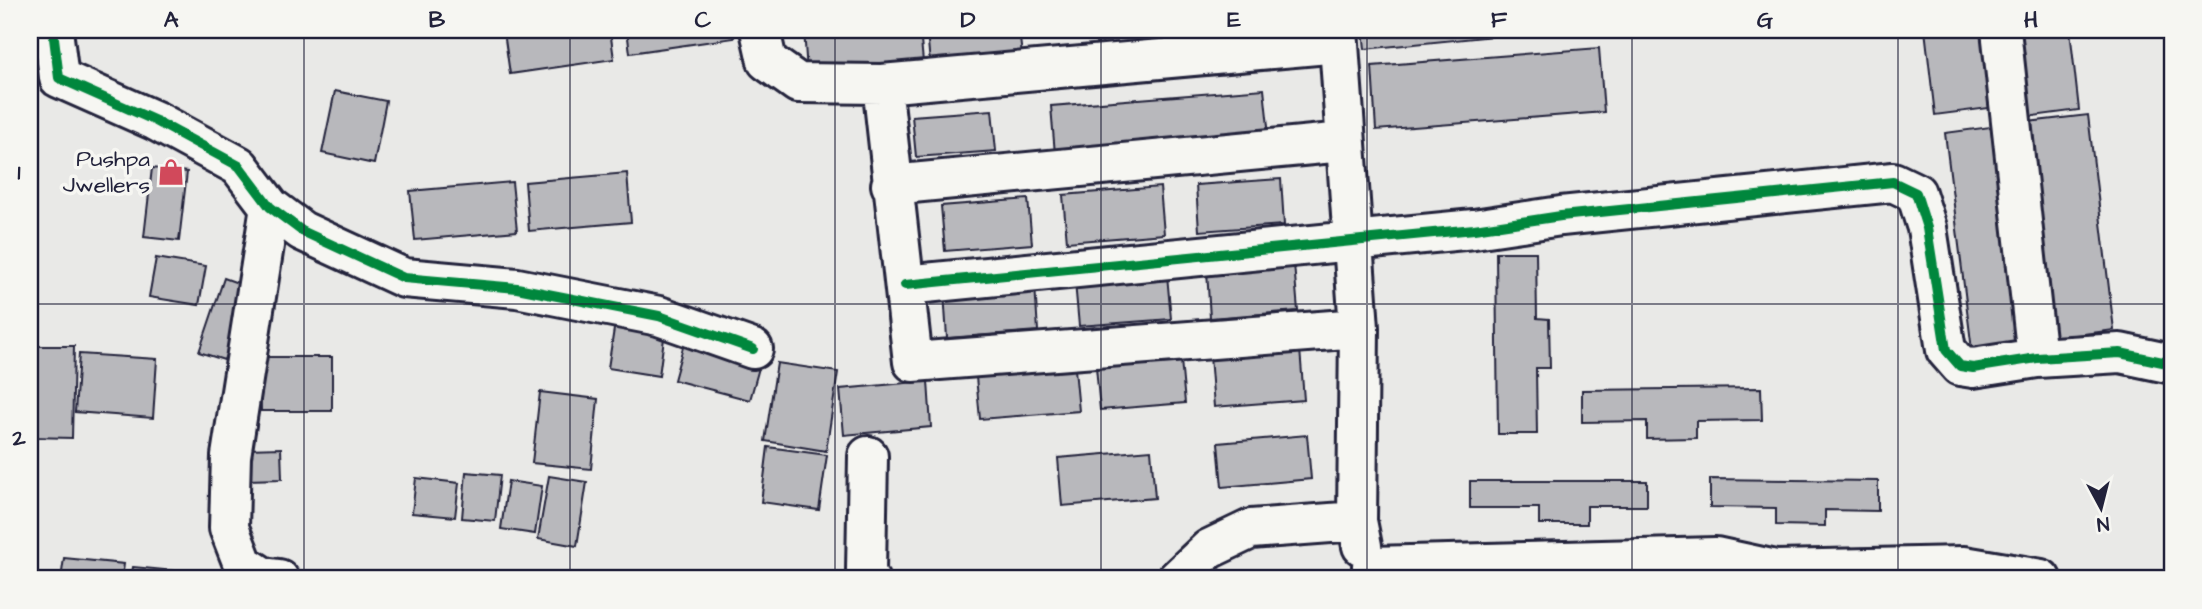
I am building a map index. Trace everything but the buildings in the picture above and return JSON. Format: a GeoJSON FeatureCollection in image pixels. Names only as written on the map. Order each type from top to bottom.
{"type":"FeatureCollection","features":[{"type":"Feature","properties":{"kind":"street"},"geometry":{"type":"LineString","coordinates":[[53,30],[59,78],[156,121],[239,166],[270,206],[302,231],[404,278],[517,288],[646,314],[753,349]]}},
{"type":"Feature","properties":{"kind":"street"},"geometry":{"type":"LineString","coordinates":[[760,30],[767,61],[798,83],[882,84],[1338,36],[1359,328],[1357,521],[1364,552],[1375,573],[1716,557],[1776,570],[1964,566],[2041,579]]}},
{"type":"Feature","properties":{"kind":"street"},"geometry":{"type":"LineString","coordinates":[[2001,30],[2037,358]]}},
{"type":"Feature","properties":{"kind":"street"},"geometry":{"type":"LineString","coordinates":[[882,84],[891,185],[913,362],[1359,328]]}},
{"type":"Feature","properties":{"kind":"street"},"geometry":{"type":"LineString","coordinates":[[891,185],[1345,142]]}},
{"type":"Feature","properties":{"kind":"street"},"geometry":{"type":"LineString","coordinates":[[905,285],[1474,229],[1562,216],[1893,182],[1916,193],[1927,228],[1946,350],[1960,366],[1973,368],[2037,358],[2120,353],[2172,364]]}},
{"type":"Feature","properties":{"kind":"street"},"geometry":{"type":"LineString","coordinates":[[270,206],[231,456],[229,528],[243,564],[263,577],[279,579]]}},
{"type":"Feature","properties":{"kind":"street"},"geometry":{"type":"LineString","coordinates":[[868,456],[866,571],[869,579]]}},
{"type":"Feature","properties":{"kind":"street"},"geometry":{"type":"LineString","coordinates":[[1177,579],[1209,548],[1251,530],[1357,521]]}},
{"type":"Feature","properties":{"kind":"cycle path"},"geometry":{"type":"LineString","coordinates":[[53,30],[59,78],[156,121],[239,166],[270,207],[302,231],[404,278],[517,288],[659,316],[753,349]]}},
{"type":"Feature","properties":{"kind":"cycle path"},"geometry":{"type":"LineString","coordinates":[[905,285],[1474,229],[1561,216],[1893,182],[1916,193],[1927,228],[1946,350],[1960,366],[1973,368],[2037,358],[2120,353],[2172,364]]}},
{"type":"Feature","properties":{"kind":"place","name":"Pushpa Jwellers"},"geometry":{"type":"Point","coordinates":[171,172]}}]}
